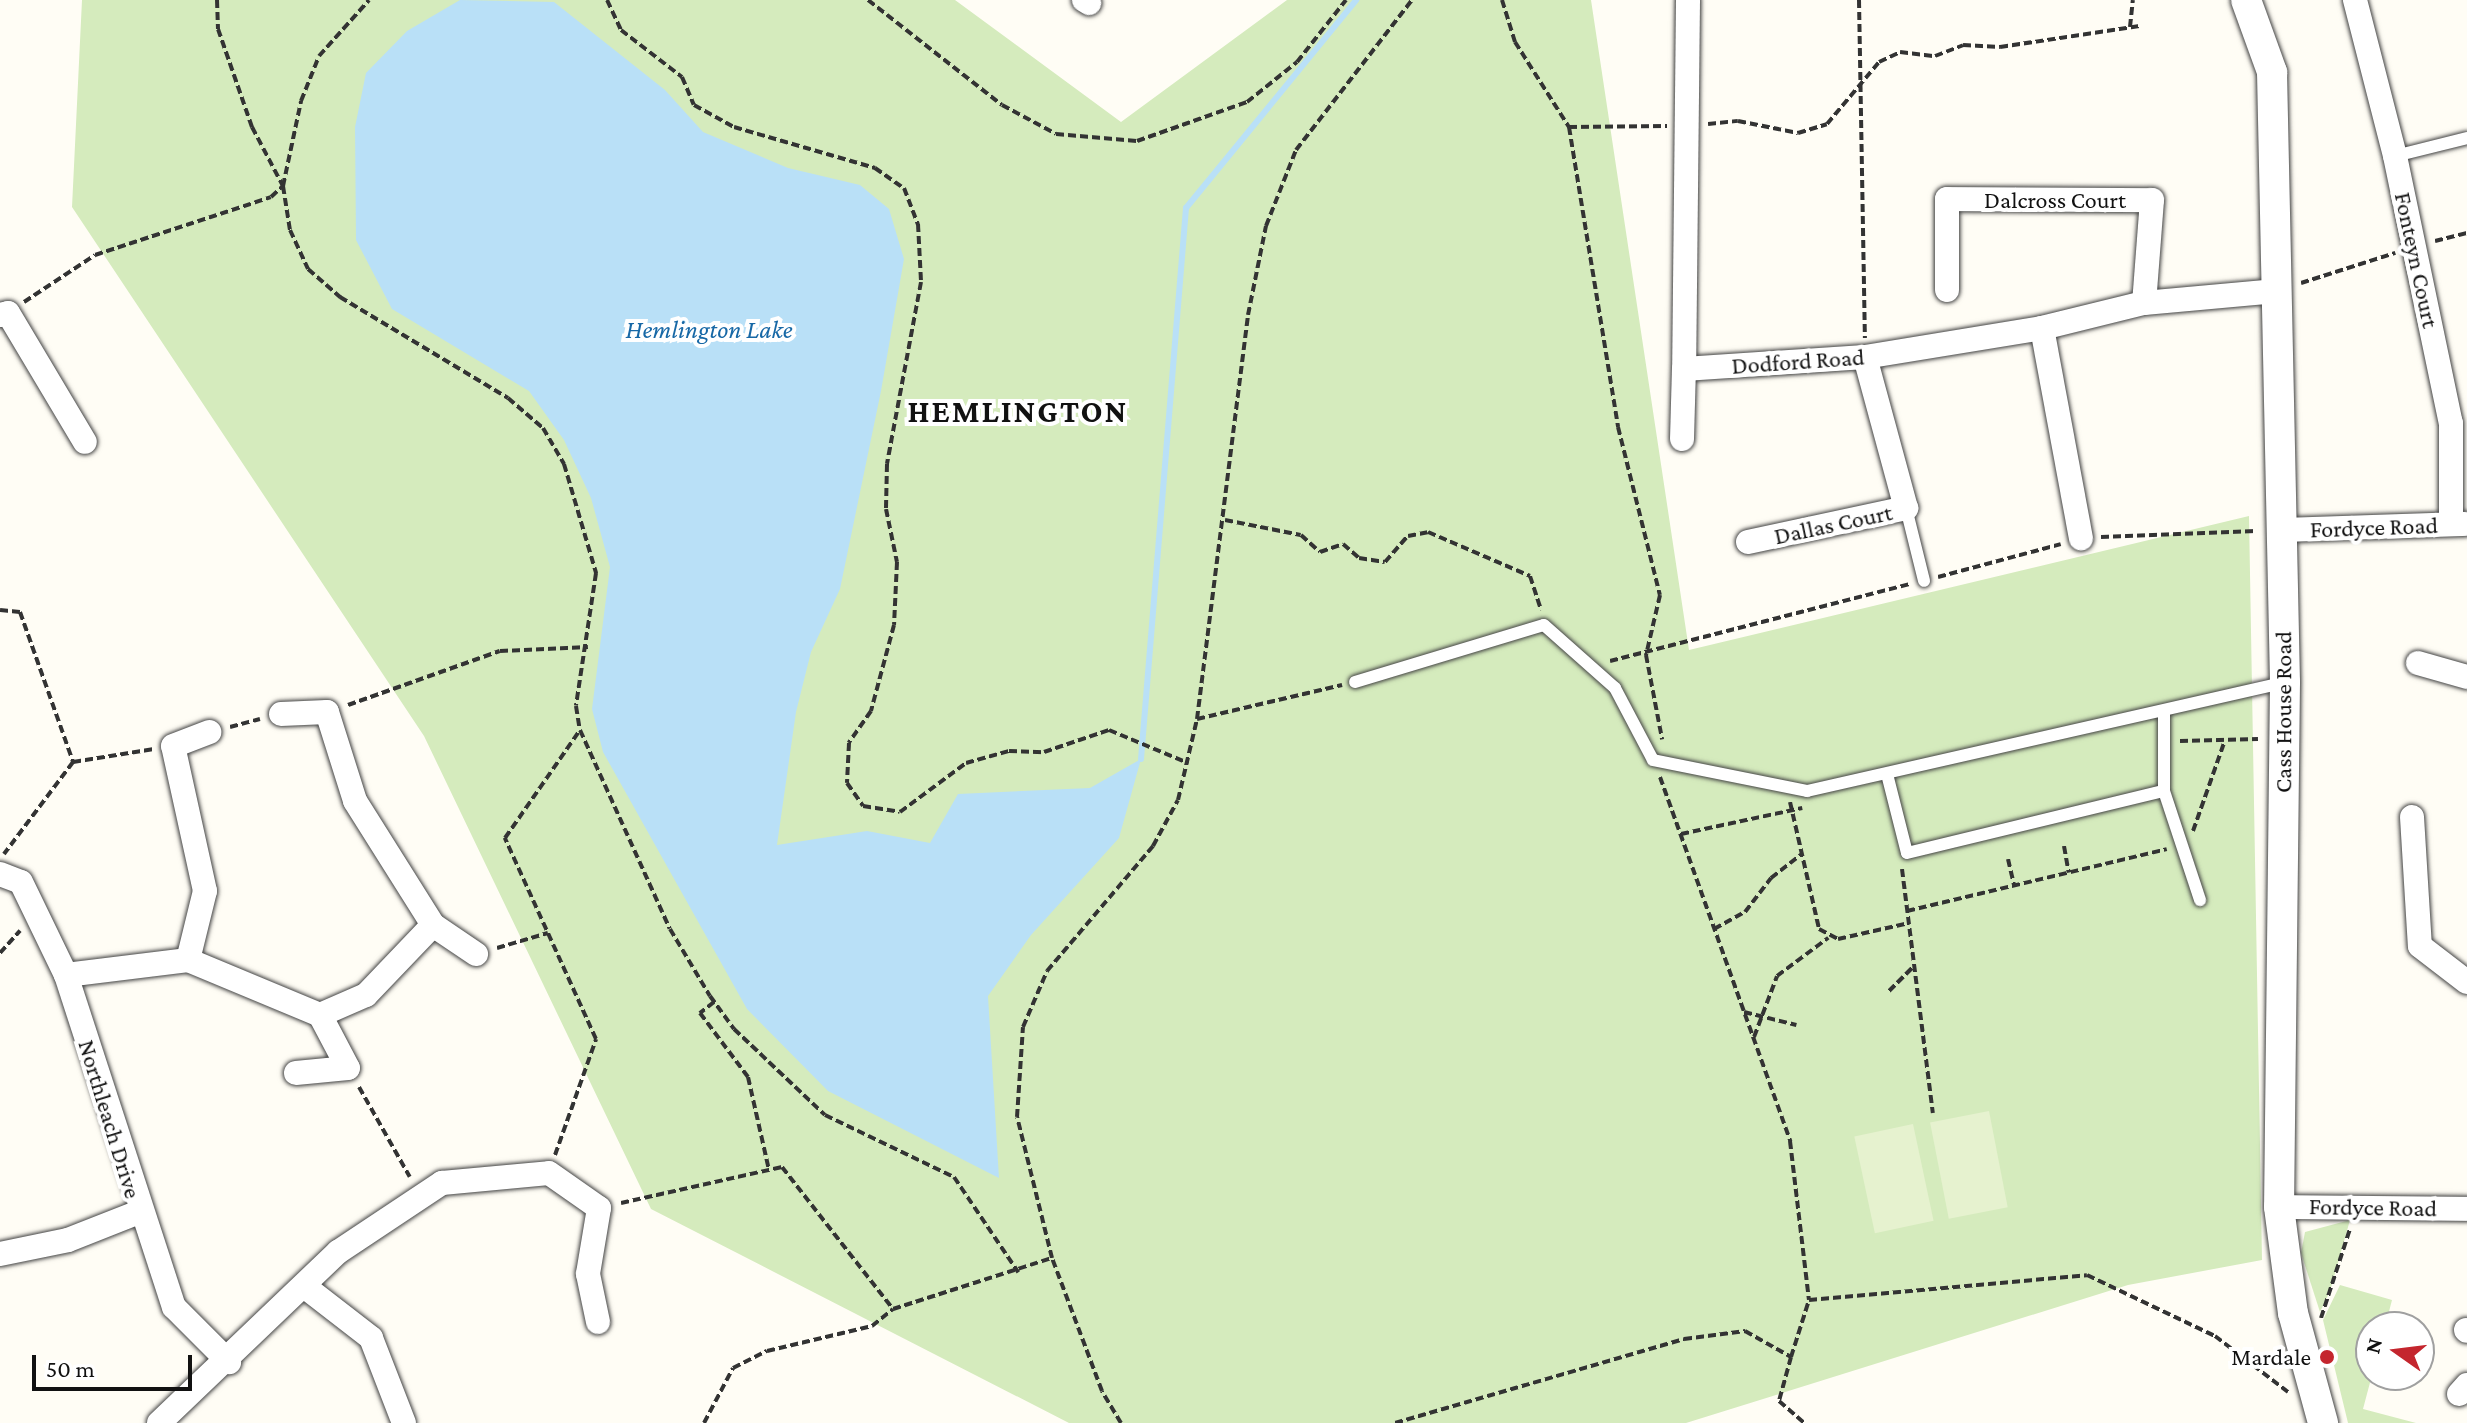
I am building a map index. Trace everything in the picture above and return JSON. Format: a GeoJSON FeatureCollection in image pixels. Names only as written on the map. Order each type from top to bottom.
{"type":"FeatureCollection","features":[{"type":"Feature","properties":{"kind":"street"},"geometry":{"type":"LineString","coordinates":[[1682,439],[1688,0]]}},
{"type":"Feature","properties":{"kind":"street","name":"Cass House Road"},"geometry":{"type":"LineString","coordinates":[[2246,0],[2272,72],[2285,682],[2279,1207],[2293,1313],[2322,1420]]}},
{"type":"Feature","properties":{"kind":"street","name":"Fonteyn Court"},"geometry":{"type":"LineString","coordinates":[[2355,0],[2459,422],[2459,524]]}},
{"type":"Feature","properties":{"kind":"street","name":"Dalcross Court"},"geometry":{"type":"LineString","coordinates":[[1947,290],[1947,199],[2152,200],[2144,303]]}},
{"type":"Feature","properties":{"kind":"street","name":"Dodford Road"},"geometry":{"type":"LineString","coordinates":[[1684,369],[1865,357],[2042,328],[2144,303],[2276,291]]}},
{"type":"Feature","properties":{"kind":"street"},"geometry":{"type":"LineString","coordinates":[[4,314],[85,442]]}},
{"type":"Feature","properties":{"kind":"street"},"geometry":{"type":"LineString","coordinates":[[2042,328],[2081,538]]}},
{"type":"Feature","properties":{"kind":"street","name":"Dallas Court"},"geometry":{"type":"LineString","coordinates":[[1748,542],[1906,508],[1865,357]]}},
{"type":"Feature","properties":{"kind":"street","name":"Fordyce Road"},"geometry":{"type":"LineString","coordinates":[[2280,530],[2459,524]]}},
{"type":"Feature","properties":{"kind":"street"},"geometry":{"type":"LineString","coordinates":[[2418,663],[2467,677]]}},
{"type":"Feature","properties":{"kind":"street"},"geometry":{"type":"LineString","coordinates":[[281,714],[327,712],[355,801],[433,925],[476,954]]}},
{"type":"Feature","properties":{"kind":"street"},"geometry":{"type":"LineString","coordinates":[[188,960],[205,891],[173,746],[209,732]]}},
{"type":"Feature","properties":{"kind":"street"},"geometry":{"type":"LineString","coordinates":[[2412,817],[2420,946],[2467,982]]}},
{"type":"Feature","properties":{"kind":"street","name":"Northleach Drive"},"geometry":{"type":"LineString","coordinates":[[0,874],[21,882],[66,975],[139,1212],[174,1307],[229,1362]]}},
{"type":"Feature","properties":{"kind":"street"},"geometry":{"type":"LineString","coordinates":[[320,1015],[366,995],[433,925]]}},
{"type":"Feature","properties":{"kind":"street"},"geometry":{"type":"LineString","coordinates":[[66,975],[188,960],[320,1015],[348,1068],[296,1073]]}},
{"type":"Feature","properties":{"kind":"street"},"geometry":{"type":"LineString","coordinates":[[159,1423],[229,1362],[338,1252],[442,1183],[549,1173],[599,1208],[588,1274],[598,1322]]}},
{"type":"Feature","properties":{"kind":"street","name":"Fordyce Road"},"geometry":{"type":"LineString","coordinates":[[2279,1207],[2467,1209]]}},
{"type":"Feature","properties":{"kind":"street"},"geometry":{"type":"LineString","coordinates":[[0,1254],[68,1240],[139,1212]]}},
{"type":"Feature","properties":{"kind":"street"},"geometry":{"type":"LineString","coordinates":[[304,1286],[371,1338],[404,1423]]}},
{"type":"Feature","properties":{"kind":"lane"},"geometry":{"type":"LineString","coordinates":[[2395,156],[2467,138]]}},
{"type":"Feature","properties":{"kind":"lane"},"geometry":{"type":"LineString","coordinates":[[1906,508],[1924,581]]}},
{"type":"Feature","properties":{"kind":"lane"},"geometry":{"type":"LineString","coordinates":[[1355,682],[1544,625],[1615,688],[1653,760],[1807,791],[2285,682]]}},
{"type":"Feature","properties":{"kind":"lane"},"geometry":{"type":"LineString","coordinates":[[2164,711],[2164,791],[2200,900]]}},
{"type":"Feature","properties":{"kind":"lane"},"geometry":{"type":"LineString","coordinates":[[1887,774],[1907,853],[2164,791]]}},
{"type":"Feature","properties":{"kind":"path"},"geometry":{"type":"LineString","coordinates":[[217,0],[218,29],[252,127],[283,186],[290,230],[308,269],[340,297],[458,365],[543,428],[564,464],[596,573],[588,647],[576,706],[580,730],[670,929],[714,1002],[734,1029],[825,1115],[954,1177],[1018,1272]]}},
{"type":"Feature","properties":{"kind":"path"},"geometry":{"type":"LineString","coordinates":[[4,314],[95,255],[271,197],[283,186],[301,101],[319,56],[369,0]]}},
{"type":"Feature","properties":{"kind":"path"},"geometry":{"type":"LineString","coordinates":[[607,0],[621,30],[682,77],[694,105],[747,131],[875,168],[904,188],[918,224],[921,282],[887,464],[886,509],[897,562],[894,625],[876,697],[849,743],[847,783],[863,806],[900,812],[966,763],[1009,751],[1044,752],[1109,730],[1188,763]]}},
{"type":"Feature","properties":{"kind":"path"},"geometry":{"type":"LineString","coordinates":[[868,0],[1002,105],[1056,134],[1137,141],[1247,102],[1297,62],[1346,0]]}},
{"type":"Feature","properties":{"kind":"path"},"geometry":{"type":"LineString","coordinates":[[1121,1423],[1102,1391],[1052,1258],[1017,1117],[1023,1027],[1047,971],[1153,846],[1178,800],[1197,719],[1225,520],[1248,315],[1266,226],[1296,150],[1412,0]]}},
{"type":"Feature","properties":{"kind":"path"},"geometry":{"type":"LineString","coordinates":[[1502,0],[1515,42],[1569,127],[1618,427],[1660,595],[1646,655],[1663,735],[1653,760],[1790,1141],[1809,1300],[1779,1401],[1804,1423]]}},
{"type":"Feature","properties":{"kind":"path"},"geometry":{"type":"LineString","coordinates":[[1859,0],[1865,357]]}},
{"type":"Feature","properties":{"kind":"path"},"geometry":{"type":"LineString","coordinates":[[2130,27],[2133,0]]}},
{"type":"Feature","properties":{"kind":"path"},"geometry":{"type":"LineString","coordinates":[[1569,127],[1687,126],[1738,121],[1798,133],[1827,124],[1860,81],[1900,52],[1935,56],[1963,45],[2000,47],[2139,26]]}},
{"type":"Feature","properties":{"kind":"path"},"geometry":{"type":"LineString","coordinates":[[2276,291],[2415,246],[2467,233]]}},
{"type":"Feature","properties":{"kind":"path"},"geometry":{"type":"LineString","coordinates":[[1225,520],[1301,535],[1320,552],[1343,544],[1359,558],[1385,562],[1408,536],[1428,532],[1530,576],[1544,625]]}},
{"type":"Feature","properties":{"kind":"path"},"geometry":{"type":"LineString","coordinates":[[0,610],[20,612],[73,762]]}},
{"type":"Feature","properties":{"kind":"path"},"geometry":{"type":"LineString","coordinates":[[327,712],[500,651],[588,647]]}},
{"type":"Feature","properties":{"kind":"path"},"geometry":{"type":"LineString","coordinates":[[1197,719],[1355,682]]}},
{"type":"Feature","properties":{"kind":"path"},"geometry":{"type":"LineString","coordinates":[[209,732],[281,714]]}},
{"type":"Feature","properties":{"kind":"path"},"geometry":{"type":"LineString","coordinates":[[549,1173],[596,1039],[505,838],[580,730]]}},
{"type":"Feature","properties":{"kind":"path"},"geometry":{"type":"LineString","coordinates":[[2164,743],[2224,743],[2285,735]]}},
{"type":"Feature","properties":{"kind":"path"},"geometry":{"type":"LineString","coordinates":[[1907,911],[2181,846],[2198,821],[2224,743]]}},
{"type":"Feature","properties":{"kind":"path"},"geometry":{"type":"LineString","coordinates":[[0,859],[73,762],[173,746]]}},
{"type":"Feature","properties":{"kind":"path"},"geometry":{"type":"LineString","coordinates":[[1788,787],[1819,929],[1828,938]]}},
{"type":"Feature","properties":{"kind":"path"},"geometry":{"type":"LineString","coordinates":[[1681,834],[1817,804]]}},
{"type":"Feature","properties":{"kind":"path"},"geometry":{"type":"LineString","coordinates":[[2064,846],[2069,873]]}},
{"type":"Feature","properties":{"kind":"path"},"geometry":{"type":"LineString","coordinates":[[1907,853],[1902,865],[1933,1113]]}},
{"type":"Feature","properties":{"kind":"path"},"geometry":{"type":"LineString","coordinates":[[1714,929],[1745,912],[1771,878],[1802,854]]}},
{"type":"Feature","properties":{"kind":"path"},"geometry":{"type":"LineString","coordinates":[[2008,859],[2014,886]]}},
{"type":"Feature","properties":{"kind":"path"},"geometry":{"type":"LineString","coordinates":[[0,953],[36,913]]}},
{"type":"Feature","properties":{"kind":"path"},"geometry":{"type":"LineString","coordinates":[[1754,1040],[1760,1016],[1790,960],[1828,938],[1909,923]]}},
{"type":"Feature","properties":{"kind":"path"},"geometry":{"type":"LineString","coordinates":[[476,954],[548,933]]}},
{"type":"Feature","properties":{"kind":"path"},"geometry":{"type":"LineString","coordinates":[[1889,991],[1914,966]]}},
{"type":"Feature","properties":{"kind":"path"},"geometry":{"type":"LineString","coordinates":[[714,1002],[700,1013],[748,1077],[769,1170]]}},
{"type":"Feature","properties":{"kind":"path"},"geometry":{"type":"LineString","coordinates":[[1744,1012],[1796,1025]]}},
{"type":"Feature","properties":{"kind":"path"},"geometry":{"type":"LineString","coordinates":[[348,1068],[421,1196]]}},
{"type":"Feature","properties":{"kind":"path"},"geometry":{"type":"LineString","coordinates":[[599,1208],[782,1167],[893,1309]]}},
{"type":"Feature","properties":{"kind":"path"},"geometry":{"type":"LineString","coordinates":[[2321,1318],[2357,1206]]}},
{"type":"Feature","properties":{"kind":"path"},"geometry":{"type":"LineString","coordinates":[[704,1423],[733,1368],[767,1351],[872,1326],[893,1309],[1018,1272],[1052,1258]]}},
{"type":"Feature","properties":{"kind":"path"},"geometry":{"type":"LineString","coordinates":[[1809,1300],[2087,1275],[2215,1336],[2322,1420]]}},
{"type":"Feature","properties":{"kind":"path"},"geometry":{"type":"LineString","coordinates":[[1395,1423],[1684,1339],[1745,1331],[1791,1357]]}},
{"type":"Feature","properties":{"kind":"green space"},"geometry":{"type":"Polygon","coordinates":[[[82,0],[955,0],[1121,122],[1287,0],[1591,0],[1689,650],[2249,516],[2262,1260],[2128,1285],[1686,1423],[1069,1423],[651,1209],[424,736],[72,207],[82,0]]]}},
{"type":"Feature","properties":{"kind":"green space"},"geometry":{"type":"Polygon","coordinates":[[[1989,1111],[2008,1207],[1949,1219],[1930,1122],[1989,1111]]]}},
{"type":"Feature","properties":{"kind":"green space"},"geometry":{"type":"Polygon","coordinates":[[[1913,1124],[1934,1221],[1875,1233],[1854,1136],[1913,1124]]]}},
{"type":"Feature","properties":{"kind":"green space"},"geometry":{"type":"Polygon","coordinates":[[[2350,1220],[2330,1291],[2320,1312],[2301,1253],[2305,1232],[2350,1220]]]}},
{"type":"Feature","properties":{"kind":"green space"},"geometry":{"type":"Polygon","coordinates":[[[2340,1285],[2392,1300],[2389,1311],[2355,1311],[2355,1391],[2368,1391],[2363,1409],[2416,1423],[2348,1423],[2323,1320],[2340,1285]]]}},
{"type":"Feature","properties":{"kind":"water","name":"Hemlington Lake"},"geometry":{"type":"Polygon","coordinates":[[[460,0],[554,2],[665,90],[703,132],[788,168],[860,185],[889,209],[904,259],[881,391],[840,589],[811,652],[796,712],[777,845],[867,831],[930,843],[958,794],[1090,788],[1141,759],[1119,838],[1031,935],[988,996],[999,1178],[828,1091],[747,1009],[603,752],[592,709],[610,567],[591,498],[564,440],[529,391],[392,309],[356,240],[355,127],[366,73],[407,31],[460,0]]]}},
{"type":"Feature","properties":{"kind":"waterway"},"geometry":{"type":"LineString","coordinates":[[1141,759],[1186,208],[1356,0]]}},
{"type":"Feature","properties":{"kind":"place","name":"Mardale"},"geometry":{"type":"Point","coordinates":[2327,1357]}},
{"type":"Feature","properties":{"kind":"district","name":"HEMLINGTON"},"geometry":{"type":"Point","coordinates":[1018,411]}}]}
